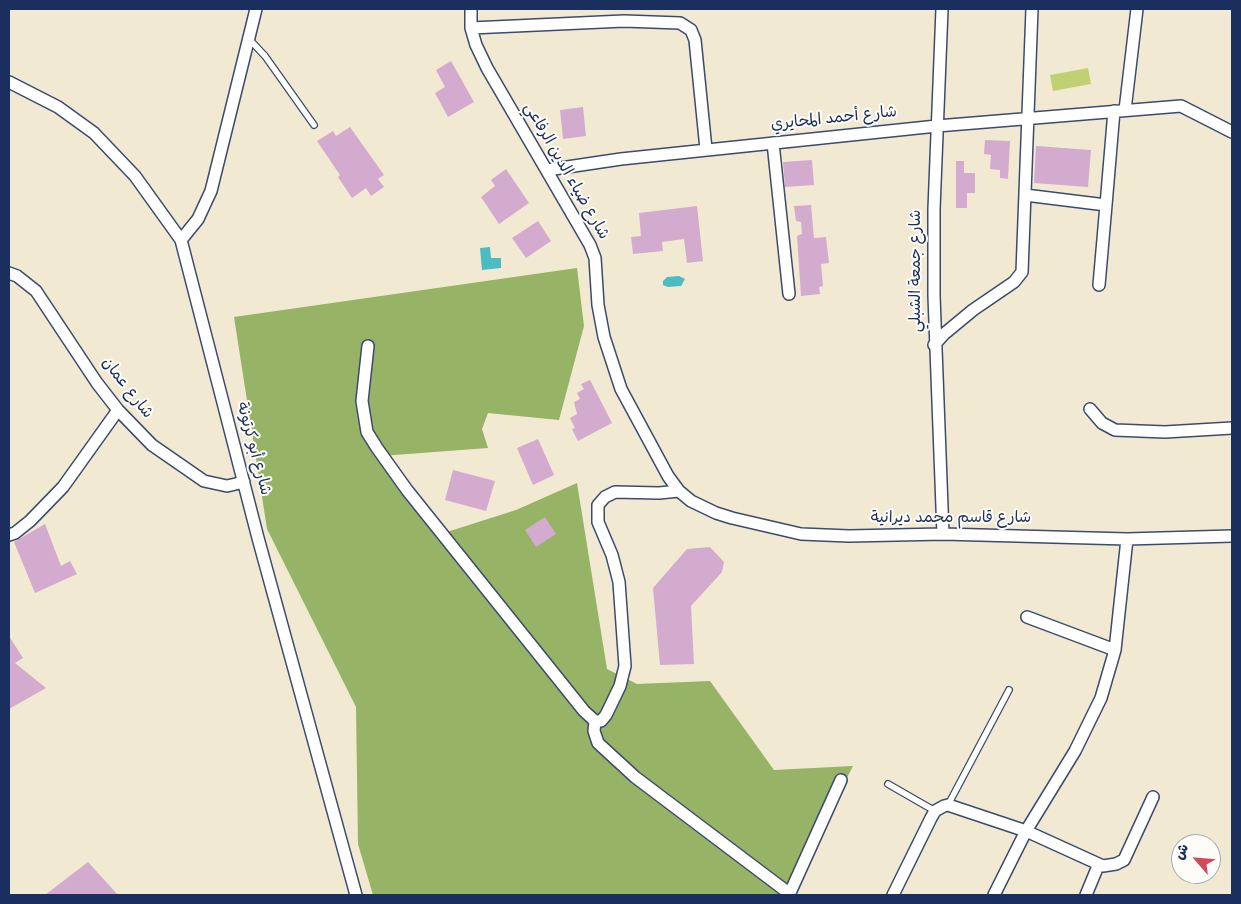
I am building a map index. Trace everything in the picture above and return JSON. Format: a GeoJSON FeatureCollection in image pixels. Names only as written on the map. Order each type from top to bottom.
{"type":"FeatureCollection","features":[{"type":"Feature","properties":{"kind":"street"},"geometry":{"type":"LineString","coordinates":[[181,240],[198,219],[212,191],[256,9]]}},
{"type":"Feature","properties":{"kind":"street","name":"شارع ضياء الدين الرفاعي"},"geometry":{"type":"LineString","coordinates":[[471,9],[471,28],[476,45],[487,68],[590,245],[595,258],[598,305],[604,337],[621,388],[668,476],[679,490]]}},
{"type":"Feature","properties":{"kind":"street","name":"شارع جمعة الشبلي"},"geometry":{"type":"LineString","coordinates":[[942,9],[937,126],[934,346],[943,534]]}},
{"type":"Feature","properties":{"kind":"street"},"geometry":{"type":"LineString","coordinates":[[934,346],[961,320],[1020,275],[1023,266],[1032,9]]}},
{"type":"Feature","properties":{"kind":"street"},"geometry":{"type":"LineString","coordinates":[[1099,285],[1106,205],[1119,110],[1137,9]]}},
{"type":"Feature","properties":{"kind":"street"},"geometry":{"type":"LineString","coordinates":[[471,28],[624,21],[680,23],[691,30],[694,40],[706,149]]}},
{"type":"Feature","properties":{"kind":"street","name":"شارع أبو كرتونة"},"geometry":{"type":"LineString","coordinates":[[9,82],[58,107],[94,133],[135,176],[181,240],[244,482],[356,895]]}},
{"type":"Feature","properties":{"kind":"street","name":"شارع أحمد المحايري"},"geometry":{"type":"LineString","coordinates":[[547,170],[773,142],[1027,118],[1181,106],[1232,132]]}},
{"type":"Feature","properties":{"kind":"street"},"geometry":{"type":"LineString","coordinates":[[773,142],[789,294]]}},
{"type":"Feature","properties":{"kind":"street"},"geometry":{"type":"LineString","coordinates":[[1025,195],[1106,205]]}},
{"type":"Feature","properties":{"kind":"street","name":"شارع عمان"},"geometry":{"type":"LineString","coordinates":[[9,273],[26,282],[45,302],[97,383],[118,410],[152,445],[198,478],[211,484],[227,486],[244,482]]}},
{"type":"Feature","properties":{"kind":"street"},"geometry":{"type":"LineString","coordinates":[[368,346],[362,401],[367,432],[407,490],[584,711],[595,721],[601,721],[606,715],[620,686],[625,666],[618,582],[612,555],[598,522],[598,505],[605,497],[615,492],[659,493],[679,490]]}},
{"type":"Feature","properties":{"kind":"street"},"geometry":{"type":"LineString","coordinates":[[1090,409],[1102,423],[1115,430],[1166,432],[1232,428]]}},
{"type":"Feature","properties":{"kind":"street"},"geometry":{"type":"LineString","coordinates":[[9,535],[15,533],[30,521],[63,487],[118,410]]}},
{"type":"Feature","properties":{"kind":"street","name":"شارع قاسم محمد ديرانية"},"geometry":{"type":"LineString","coordinates":[[679,490],[697,504],[716,514],[801,534],[849,536],[943,534],[1127,539],[1232,536]]}},
{"type":"Feature","properties":{"kind":"street"},"geometry":{"type":"LineString","coordinates":[[994,895],[1026,831],[1094,716],[1116,650],[1127,539]]}},
{"type":"Feature","properties":{"kind":"street"},"geometry":{"type":"LineString","coordinates":[[1027,617],[1116,650]]}},
{"type":"Feature","properties":{"kind":"street"},"geometry":{"type":"LineString","coordinates":[[595,721],[594,731],[598,743],[635,777],[790,895],[841,780]]}},
{"type":"Feature","properties":{"kind":"street"},"geometry":{"type":"LineString","coordinates":[[893,895],[935,811],[948,805],[1026,831],[1098,866],[1116,864],[1124,860],[1153,797]]}},
{"type":"Feature","properties":{"kind":"street"},"geometry":{"type":"LineString","coordinates":[[1086,895],[1098,866]]}},
{"type":"Feature","properties":{"kind":"lane"},"geometry":{"type":"LineString","coordinates":[[250,40],[265,56],[314,125]]}},
{"type":"Feature","properties":{"kind":"lane"},"geometry":{"type":"LineString","coordinates":[[948,805],[1009,690]]}},
{"type":"Feature","properties":{"kind":"lane"},"geometry":{"type":"LineString","coordinates":[[888,784],[935,811]]}},
{"type":"Feature","properties":{"kind":"green space"},"geometry":{"type":"Polygon","coordinates":[[[1088,68],[1091,84],[1053,91],[1050,75],[1088,68]]]}},
{"type":"Feature","properties":{"kind":"green space"},"geometry":{"type":"Polygon","coordinates":[[[577,268],[584,326],[559,420],[488,413],[482,429],[488,448],[381,456],[447,532],[516,510],[577,483],[607,669],[637,684],[710,681],[774,770],[853,766],[786,895],[373,895],[358,844],[356,707],[267,529],[234,317],[577,268]]]}},
{"type":"Feature","properties":{"kind":"water"},"geometry":{"type":"Polygon","coordinates":[[[490,247],[491,258],[501,258],[501,268],[482,270],[480,248],[490,247]]]}},
{"type":"Feature","properties":{"kind":"water"},"geometry":{"type":"Polygon","coordinates":[[[679,276],[685,279],[681,286],[668,287],[663,285],[663,281],[667,277],[679,276]]]}},
{"type":"Feature","properties":{"kind":"building"},"geometry":{"type":"Polygon","coordinates":[[[451,61],[474,102],[448,117],[435,93],[445,87],[436,70],[451,61]]]}},
{"type":"Feature","properties":{"kind":"building"},"geometry":{"type":"Polygon","coordinates":[[[583,107],[586,136],[563,139],[560,110],[583,107]]]}},
{"type":"Feature","properties":{"kind":"building"},"geometry":{"type":"Polygon","coordinates":[[[350,127],[384,175],[378,179],[384,187],[371,196],[366,188],[352,198],[338,177],[340,175],[317,141],[333,131],[336,136],[350,127]]]}},
{"type":"Feature","properties":{"kind":"building"},"geometry":{"type":"Polygon","coordinates":[[[985,140],[1010,141],[1008,179],[1000,178],[1000,170],[990,169],[991,155],[984,154],[985,140]]]}},
{"type":"Feature","properties":{"kind":"building"},"geometry":{"type":"Polygon","coordinates":[[[1036,146],[1091,150],[1088,187],[1034,183],[1036,146]]]}},
{"type":"Feature","properties":{"kind":"building"},"geometry":{"type":"Polygon","coordinates":[[[812,160],[814,185],[785,187],[783,162],[812,160]]]}},
{"type":"Feature","properties":{"kind":"building"},"geometry":{"type":"Polygon","coordinates":[[[956,161],[964,161],[964,173],[975,173],[975,193],[967,193],[967,208],[956,208],[956,161]]]}},
{"type":"Feature","properties":{"kind":"building"},"geometry":{"type":"Polygon","coordinates":[[[506,169],[529,203],[499,224],[481,197],[495,186],[491,180],[506,169]]]}},
{"type":"Feature","properties":{"kind":"building"},"geometry":{"type":"Polygon","coordinates":[[[811,205],[814,238],[826,237],[829,263],[821,264],[823,286],[819,287],[820,294],[801,296],[797,236],[802,234],[801,222],[796,221],[794,206],[811,205]]]}},
{"type":"Feature","properties":{"kind":"building"},"geometry":{"type":"Polygon","coordinates":[[[697,206],[703,261],[687,263],[684,239],[662,242],[663,251],[633,254],[631,237],[641,236],[639,213],[697,206]]]}},
{"type":"Feature","properties":{"kind":"building"},"geometry":{"type":"Polygon","coordinates":[[[538,221],[551,241],[526,258],[512,238],[538,221]]]}},
{"type":"Feature","properties":{"kind":"building"},"geometry":{"type":"Polygon","coordinates":[[[590,380],[612,423],[578,441],[572,429],[575,428],[570,418],[577,414],[574,402],[580,399],[577,393],[584,389],[581,384],[590,380]]]}},
{"type":"Feature","properties":{"kind":"building"},"geometry":{"type":"Polygon","coordinates":[[[538,439],[554,475],[533,485],[517,448],[538,439]]]}},
{"type":"Feature","properties":{"kind":"building"},"geometry":{"type":"Polygon","coordinates":[[[453,470],[495,481],[486,511],[445,500],[453,470]]]}},
{"type":"Feature","properties":{"kind":"building"},"geometry":{"type":"Polygon","coordinates":[[[545,517],[556,534],[536,547],[525,530],[545,517]]]}},
{"type":"Feature","properties":{"kind":"building"},"geometry":{"type":"Polygon","coordinates":[[[45,524],[61,566],[70,561],[77,574],[35,593],[14,542],[45,524]]]}},
{"type":"Feature","properties":{"kind":"building"},"geometry":{"type":"Polygon","coordinates":[[[710,547],[724,562],[722,572],[691,606],[694,664],[660,665],[653,588],[687,549],[710,547]]]}},
{"type":"Feature","properties":{"kind":"building"},"geometry":{"type":"Polygon","coordinates":[[[9,636],[23,658],[15,663],[46,688],[9,709],[9,636]]]}},
{"type":"Feature","properties":{"kind":"building"},"geometry":{"type":"Polygon","coordinates":[[[88,862],[118,895],[45,895],[88,862]]]}}]}
